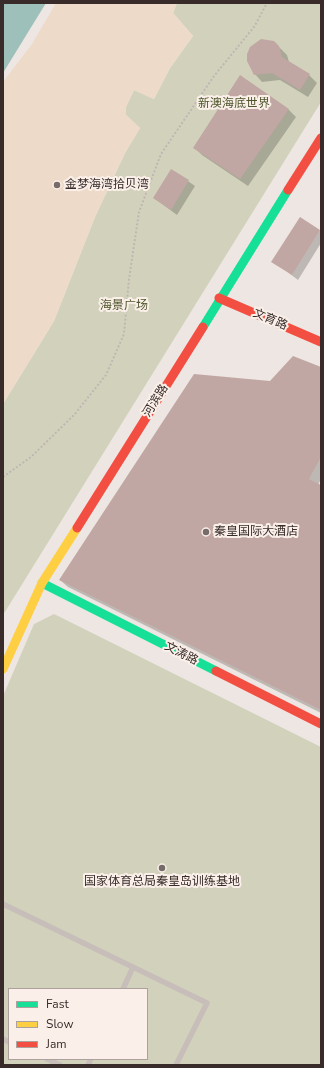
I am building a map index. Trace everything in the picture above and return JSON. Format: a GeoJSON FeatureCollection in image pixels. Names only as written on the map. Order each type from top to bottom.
{"type":"FeatureCollection","features":[{"type":"Feature","properties":{"kind":"street","name":"河滨路"},"geometry":{"type":"LineString","coordinates":[[3,669],[42,583],[219,298],[321,138]]}},
{"type":"Feature","properties":{"kind":"street","name":"文育路"},"geometry":{"type":"LineString","coordinates":[[219,298],[321,342]]}},
{"type":"Feature","properties":{"kind":"street","name":"文涛路"},"geometry":{"type":"LineString","coordinates":[[42,583],[321,724]]}},
{"type":"Feature","properties":{"kind":"lane"},"geometry":{"type":"LineString","coordinates":[[3,904],[207,1003],[176,1065]]}},
{"type":"Feature","properties":{"kind":"lane"},"geometry":{"type":"LineString","coordinates":[[123,988],[133,967]]}},
{"type":"Feature","properties":{"kind":"lane"},"geometry":{"type":"LineString","coordinates":[[49,1060],[60,1065]]}},
{"type":"Feature","properties":{"kind":"path"},"geometry":{"type":"LineString","coordinates":[[3,477],[31,457],[74,415],[106,375],[124,334],[129,279],[139,212],[161,154],[214,76],[254,27],[267,3]]}},
{"type":"Feature","properties":{"kind":"green space"},"geometry":{"type":"Polygon","coordinates":[[[177,3],[321,3],[321,102],[3,615],[3,404],[54,321],[95,217],[125,153],[140,128],[126,115],[126,107],[134,90],[154,99],[170,68],[193,36],[173,13],[177,3]]]}},
{"type":"Feature","properties":{"kind":"green space","name":"国家体育总局秦皇岛训练基地"},"geometry":{"type":"Polygon","coordinates":[[[54,614],[321,747],[321,1065],[3,1065],[3,696],[34,624],[54,614]]]}},
{"type":"Feature","properties":{"kind":"sand","name":"金梦海湾拾贝湾"},"geometry":{"type":"Polygon","coordinates":[[[56,3],[177,3],[173,13],[193,36],[170,68],[154,99],[134,90],[126,107],[126,115],[140,128],[125,153],[95,217],[54,321],[3,404],[3,82],[32,44],[56,3]]]}},
{"type":"Feature","properties":{"kind":"water"},"geometry":{"type":"Polygon","coordinates":[[[3,3],[46,3],[3,73],[3,3]]]}},
{"type":"Feature","properties":{"kind":"building"},"geometry":{"type":"Polygon","coordinates":[[[261,39],[274,41],[279,46],[282,57],[310,74],[300,90],[272,73],[254,75],[247,61],[247,54],[250,47],[261,39]]]}},
{"type":"Feature","properties":{"kind":"building"},"geometry":{"type":"Polygon","coordinates":[[[240,75],[289,109],[240,179],[193,148],[240,75]]]}},
{"type":"Feature","properties":{"kind":"building"},"geometry":{"type":"Polygon","coordinates":[[[171,169],[189,180],[171,210],[153,198],[171,169]]]}},
{"type":"Feature","properties":{"kind":"building"},"geometry":{"type":"Polygon","coordinates":[[[300,217],[320,230],[292,275],[271,262],[300,217]]]}},
{"type":"Feature","properties":{"kind":"building","name":"秦皇国际大酒店"},"geometry":{"type":"Polygon","coordinates":[[[293,356],[321,367],[321,457],[309,479],[321,485],[321,710],[59,580],[194,374],[270,381],[293,356]]]}},
{"type":"Feature","properties":{"kind":"traffic: fast"},"geometry":{"type":"LineString","coordinates":[[203,327],[288,190]]}},
{"type":"Feature","properties":{"kind":"traffic: fast"},"geometry":{"type":"LineString","coordinates":[[42,583],[216,671]]}},
{"type":"Feature","properties":{"kind":"traffic: slow"},"geometry":{"type":"LineString","coordinates":[[3,669],[42,583],[77,528]]}},
{"type":"Feature","properties":{"kind":"traffic: jam"},"geometry":{"type":"LineString","coordinates":[[288,190],[321,138]]}},
{"type":"Feature","properties":{"kind":"traffic: jam"},"geometry":{"type":"LineString","coordinates":[[219,298],[321,342]]}},
{"type":"Feature","properties":{"kind":"traffic: jam"},"geometry":{"type":"LineString","coordinates":[[77,528],[203,327]]}},
{"type":"Feature","properties":{"kind":"traffic: jam"},"geometry":{"type":"LineString","coordinates":[[216,671],[321,724]]}},
{"type":"Feature","properties":{"kind":"place","name":"金梦海湾拾贝湾"},"geometry":{"type":"Point","coordinates":[57,185]}},
{"type":"Feature","properties":{"kind":"place","name":"秦皇国际大酒店"},"geometry":{"type":"Point","coordinates":[206,532]}},
{"type":"Feature","properties":{"kind":"place","name":"国家体育总局秦皇岛训练基地"},"geometry":{"type":"Point","coordinates":[162,868]}},
{"type":"Feature","properties":{"kind":"park label","name":"新澳海底世界"},"geometry":{"type":"Point","coordinates":[234,104]}},
{"type":"Feature","properties":{"kind":"park label","name":"海景广场"},"geometry":{"type":"Point","coordinates":[124,306]}}]}
